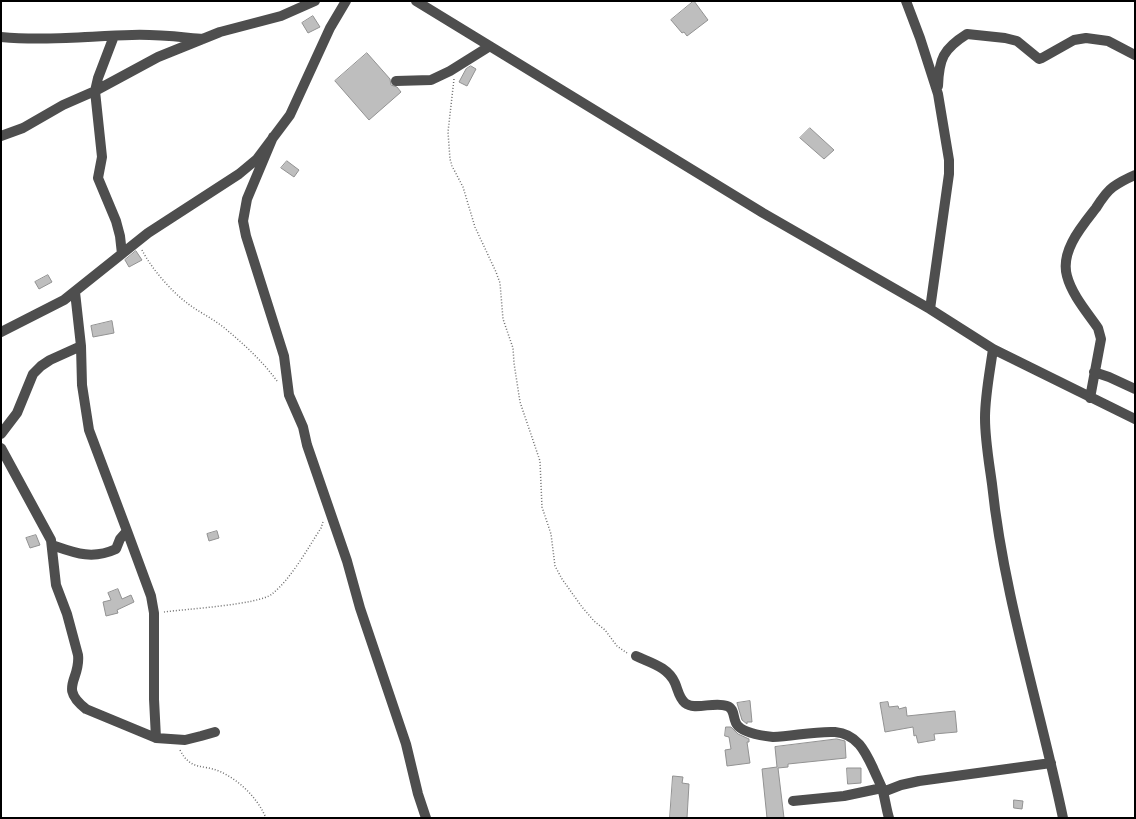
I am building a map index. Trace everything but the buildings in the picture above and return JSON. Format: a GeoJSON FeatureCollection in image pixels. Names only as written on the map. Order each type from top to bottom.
{"type":"FeatureCollection","features":[{"type":"Feature","properties":{"kind":"street"},"geometry":{"type":"LineString","coordinates":[[1,136],[23,128],[63,105],[95,91],[158,57],[220,32],[281,16],[315,1]]}},
{"type":"Feature","properties":{"kind":"street"},"geometry":{"type":"LineString","coordinates":[[1,332],[64,300],[148,233],[239,174],[257,159],[290,115],[330,28],[346,1]]}},
{"type":"Feature","properties":{"kind":"street"},"geometry":{"type":"LineString","coordinates":[[416,1],[763,213],[930,309],[993,349],[1135,419]]}},
{"type":"Feature","properties":{"kind":"street"},"geometry":{"type":"LineString","coordinates":[[906,1],[938,94],[949,160],[949,174],[930,309]]}},
{"type":"Feature","properties":{"kind":"street"},"geometry":{"type":"LineString","coordinates":[[938,94],[939,73],[943,57],[948,48],[967,34],[1005,38],[1017,41],[1039,59],[1074,40],[1086,38],[1108,41],[1135,55]]}},
{"type":"Feature","properties":{"kind":"street"},"geometry":{"type":"LineString","coordinates":[[1,37],[33,39],[144,35],[203,39]]}},
{"type":"Feature","properties":{"kind":"street"},"geometry":{"type":"LineString","coordinates":[[114,36],[98,78],[95,91],[102,157],[98,178],[116,221],[120,236],[122,254]]}},
{"type":"Feature","properties":{"kind":"street"},"geometry":{"type":"LineString","coordinates":[[396,81],[431,80],[456,67],[490,46]]}},
{"type":"Feature","properties":{"kind":"street"},"geometry":{"type":"LineString","coordinates":[[273,137],[246,199],[243,220],[246,236],[284,356],[289,396],[303,427],[307,445],[347,561],[360,608],[406,744],[418,794],[426,818]]}},
{"type":"Feature","properties":{"kind":"street"},"geometry":{"type":"LineString","coordinates":[[1090,398],[1100,334],[1098,328],[1071,287],[1066,274],[1065,262],[1068,251],[1080,228],[1105,194],[1114,186],[1135,175]]}},
{"type":"Feature","properties":{"kind":"street"},"geometry":{"type":"LineString","coordinates":[[74,292],[81,346],[82,385],[89,430],[151,596],[154,613],[154,699],[156,738]]}},
{"type":"Feature","properties":{"kind":"street"},"geometry":{"type":"LineString","coordinates":[[1,434],[17,413],[33,374],[50,360],[81,346]]}},
{"type":"Feature","properties":{"kind":"street"},"geometry":{"type":"LineString","coordinates":[[993,349],[985,417],[987,449],[995,513],[1008,588],[1063,818]]}},
{"type":"Feature","properties":{"kind":"street"},"geometry":{"type":"LineString","coordinates":[[1094,372],[1135,389]]}},
{"type":"Feature","properties":{"kind":"street"},"geometry":{"type":"LineString","coordinates":[[1,448],[51,540],[56,585],[67,614],[79,660],[72,686],[73,696],[78,703],[86,709],[156,738],[185,740],[215,732]]}},
{"type":"Feature","properties":{"kind":"street"},"geometry":{"type":"LineString","coordinates":[[52,545],[79,554],[99,555],[116,549],[120,539],[127,531]]}},
{"type":"Feature","properties":{"kind":"street"},"geometry":{"type":"LineString","coordinates":[[636,656],[667,672],[675,683],[683,701],[686,704],[694,706],[717,704],[729,707],[732,709],[735,722],[749,732],[774,737],[835,732],[848,735],[856,740],[862,747],[882,790],[889,818]]}},
{"type":"Feature","properties":{"kind":"street"},"geometry":{"type":"LineString","coordinates":[[793,802],[882,790],[919,781],[1051,763]]}},
{"type":"Feature","properties":{"kind":"path"},"geometry":{"type":"LineString","coordinates":[[456,67],[448,132],[450,159],[463,187],[476,227],[500,283],[503,319],[513,348],[520,402],[540,461],[542,507],[550,534],[555,566],[562,579],[594,620],[605,630],[621,650],[636,656]]}},
{"type":"Feature","properties":{"kind":"path"},"geometry":{"type":"LineString","coordinates":[[137,242],[147,260],[161,278],[186,303],[227,330],[264,363],[289,396]]}},
{"type":"Feature","properties":{"kind":"path"},"geometry":{"type":"LineString","coordinates":[[154,613],[239,603],[264,598],[272,594],[289,576],[321,528],[328,507]]}},
{"type":"Feature","properties":{"kind":"path"},"geometry":{"type":"LineString","coordinates":[[175,739],[183,756],[192,764],[218,770],[237,782],[255,799],[266,818]]}}]}
